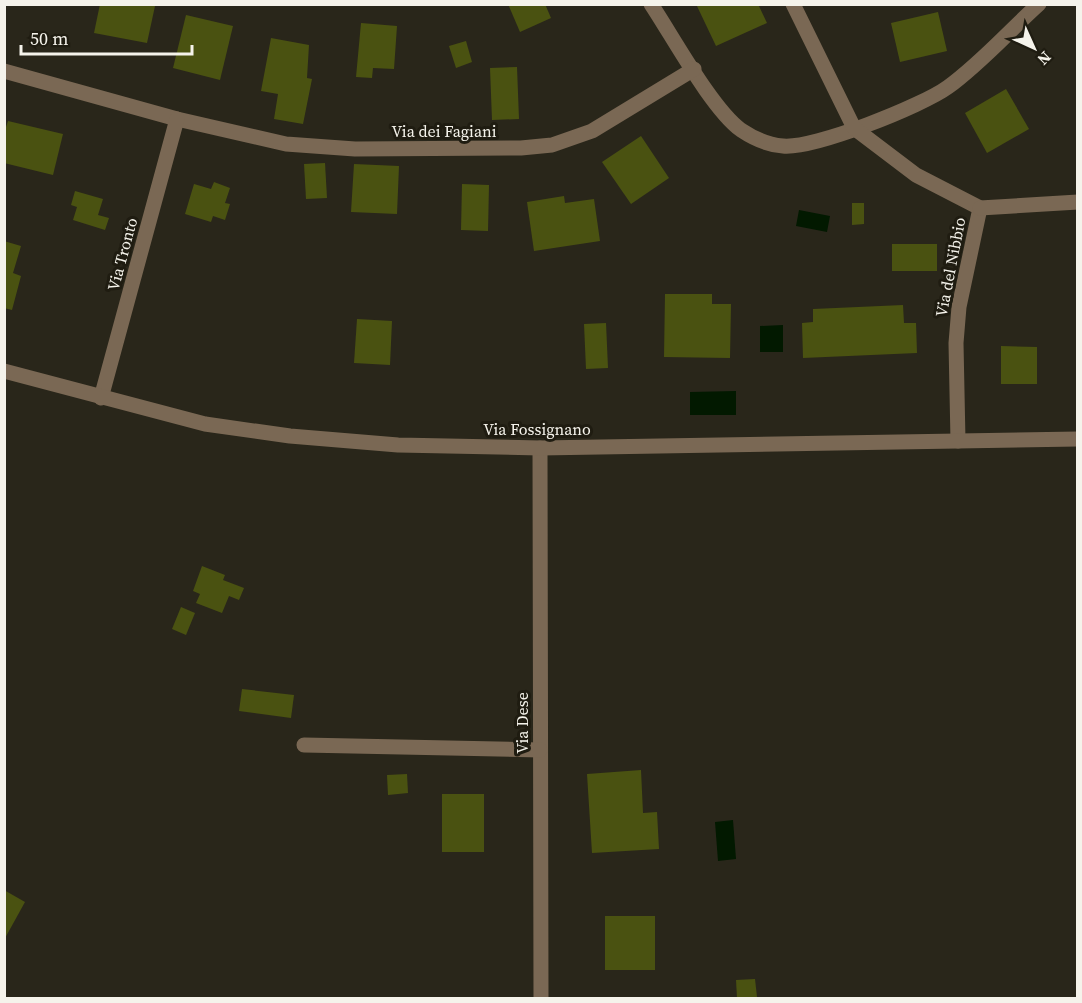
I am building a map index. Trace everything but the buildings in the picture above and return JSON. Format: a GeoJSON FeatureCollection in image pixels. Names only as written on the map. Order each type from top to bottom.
{"type":"FeatureCollection","features":[{"type":"Feature","properties":{"kind":"street"},"geometry":{"type":"LineString","coordinates":[[651,4],[732,122],[762,141],[782,146],[796,146],[855,128],[912,107],[944,90],[972,68],[1039,4]]}},
{"type":"Feature","properties":{"kind":"street","name":"Via del Nibbio"},"geometry":{"type":"LineString","coordinates":[[793,4],[855,128],[916,175],[980,208],[966,266],[958,318],[958,441]]}},
{"type":"Feature","properties":{"kind":"street","name":"Via dei Fagiani"},"geometry":{"type":"LineString","coordinates":[[4,71],[258,139],[303,146],[355,149],[533,148],[566,141],[603,126],[694,69]]}},
{"type":"Feature","properties":{"kind":"street","name":"Via Tronto"},"geometry":{"type":"LineString","coordinates":[[101,398],[177,119]]}},
{"type":"Feature","properties":{"kind":"street"},"geometry":{"type":"LineString","coordinates":[[980,208],[1077,202]]}},
{"type":"Feature","properties":{"kind":"street","name":"Via Fossignano"},"geometry":{"type":"LineString","coordinates":[[4,371],[205,424],[290,436],[424,446],[540,448],[1077,439]]}},
{"type":"Feature","properties":{"kind":"street","name":"Via Dese"},"geometry":{"type":"LineString","coordinates":[[540,448],[540,999]]}},
{"type":"Feature","properties":{"kind":"street"},"geometry":{"type":"LineString","coordinates":[[304,745],[540,750]]}},
{"type":"Feature","properties":{"kind":"shaded area"},"geometry":{"type":"Polygon","coordinates":[[[799,210],[830,216],[827,232],[796,226],[799,210]]]}},
{"type":"Feature","properties":{"kind":"shaded area"},"geometry":{"type":"Polygon","coordinates":[[[783,325],[783,352],[760,352],[760,326],[783,325]]]}},
{"type":"Feature","properties":{"kind":"shaded area"},"geometry":{"type":"Polygon","coordinates":[[[736,391],[736,415],[690,415],[690,392],[736,391]]]}},
{"type":"Feature","properties":{"kind":"shaded area"},"geometry":{"type":"Polygon","coordinates":[[[733,820],[736,859],[718,861],[715,822],[733,820]]]}}]}
